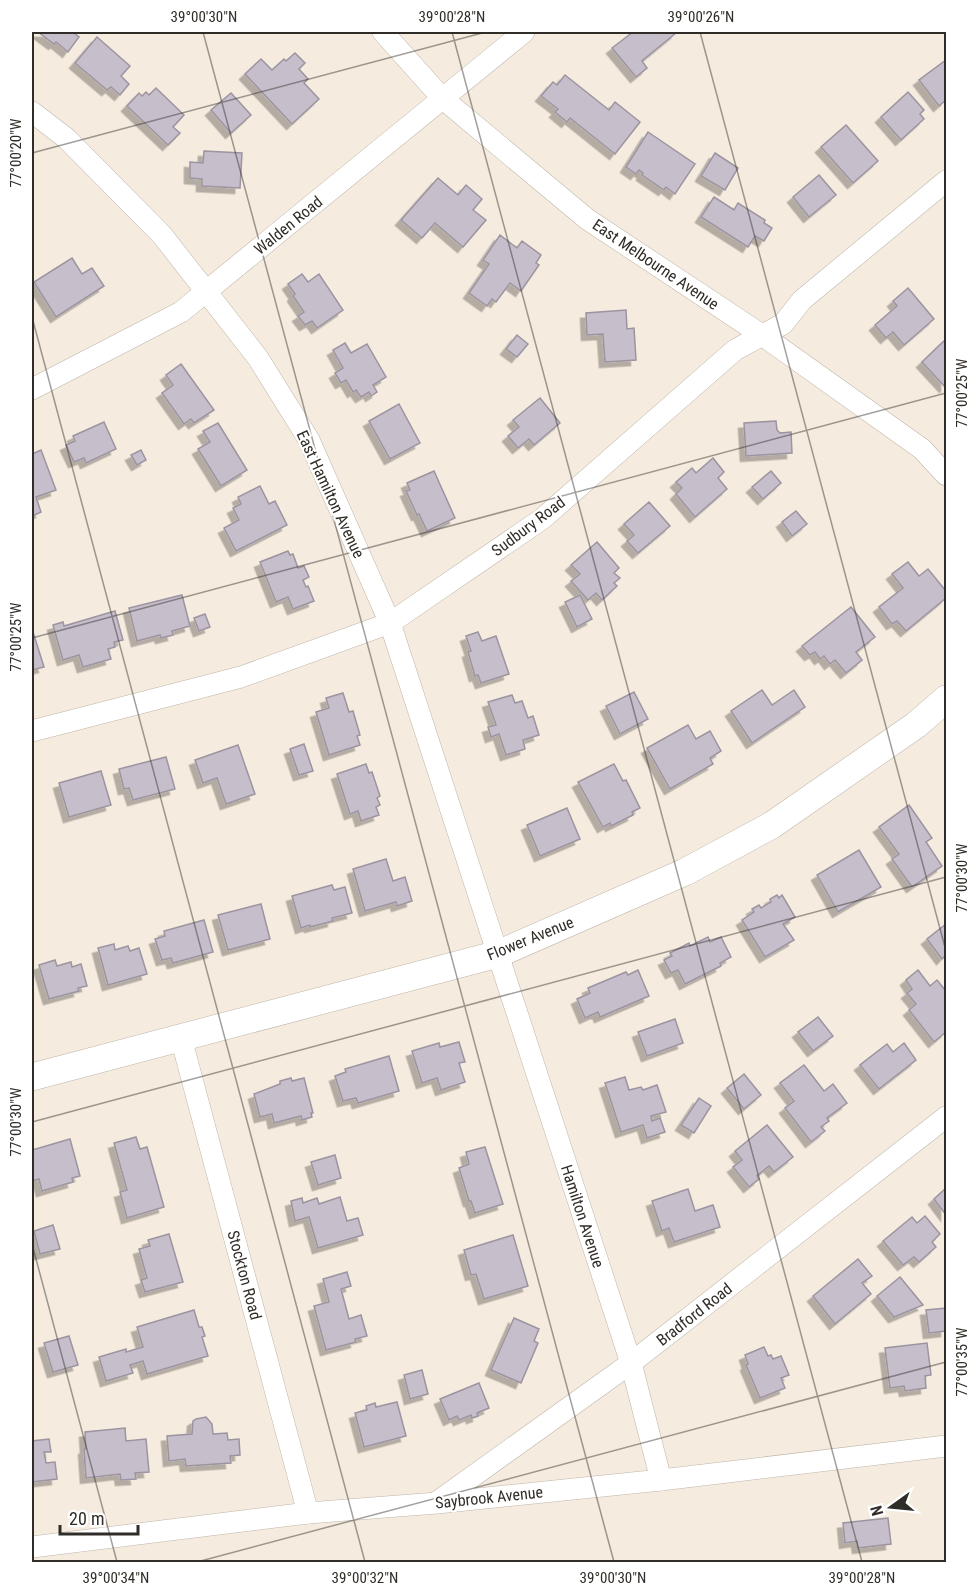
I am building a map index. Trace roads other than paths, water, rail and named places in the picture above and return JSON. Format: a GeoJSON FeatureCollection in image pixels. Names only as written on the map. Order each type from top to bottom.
{"type":"FeatureCollection","features":[{"type":"Feature","properties":{"kind":"street","name":"East Melbourne Avenue"},"geometry":{"type":"LineString","coordinates":[[383,32],[442,98],[587,219],[762,335],[922,449],[946,475]]}},
{"type":"Feature","properties":{"kind":"street","name":"Walden Road"},"geometry":{"type":"LineString","coordinates":[[32,388],[181,312],[524,32]]}},
{"type":"Feature","properties":{"kind":"street","name":"East Hamilton Avenue"},"geometry":{"type":"LineString","coordinates":[[32,112],[66,138],[162,235],[258,358],[309,440],[390,623],[498,954]]}},
{"type":"Feature","properties":{"kind":"street","name":"Sudbury Road"},"geometry":{"type":"LineString","coordinates":[[32,731],[241,677],[390,623],[542,519],[735,350],[783,324],[802,300],[946,181]]}},
{"type":"Feature","properties":{"kind":"street","name":"Flower Avenue"},"geometry":{"type":"LineString","coordinates":[[32,1077],[498,954],[685,872],[772,825],[916,725],[946,699]]}},
{"type":"Feature","properties":{"kind":"street","name":"Hamilton Avenue"},"geometry":{"type":"LineString","coordinates":[[498,954],[631,1363],[661,1480]]}},
{"type":"Feature","properties":{"kind":"street","name":"Stockton Road"},"geometry":{"type":"LineString","coordinates":[[181,1038],[308,1513]]}},
{"type":"Feature","properties":{"kind":"street","name":"Bradford Road"},"geometry":{"type":"LineString","coordinates":[[437,1503],[631,1363],[946,1117]]}},
{"type":"Feature","properties":{"kind":"street","name":"Saybrook Avenue"},"geometry":{"type":"LineString","coordinates":[[32,1547],[308,1513],[437,1503],[661,1480],[946,1446]]}}]}
